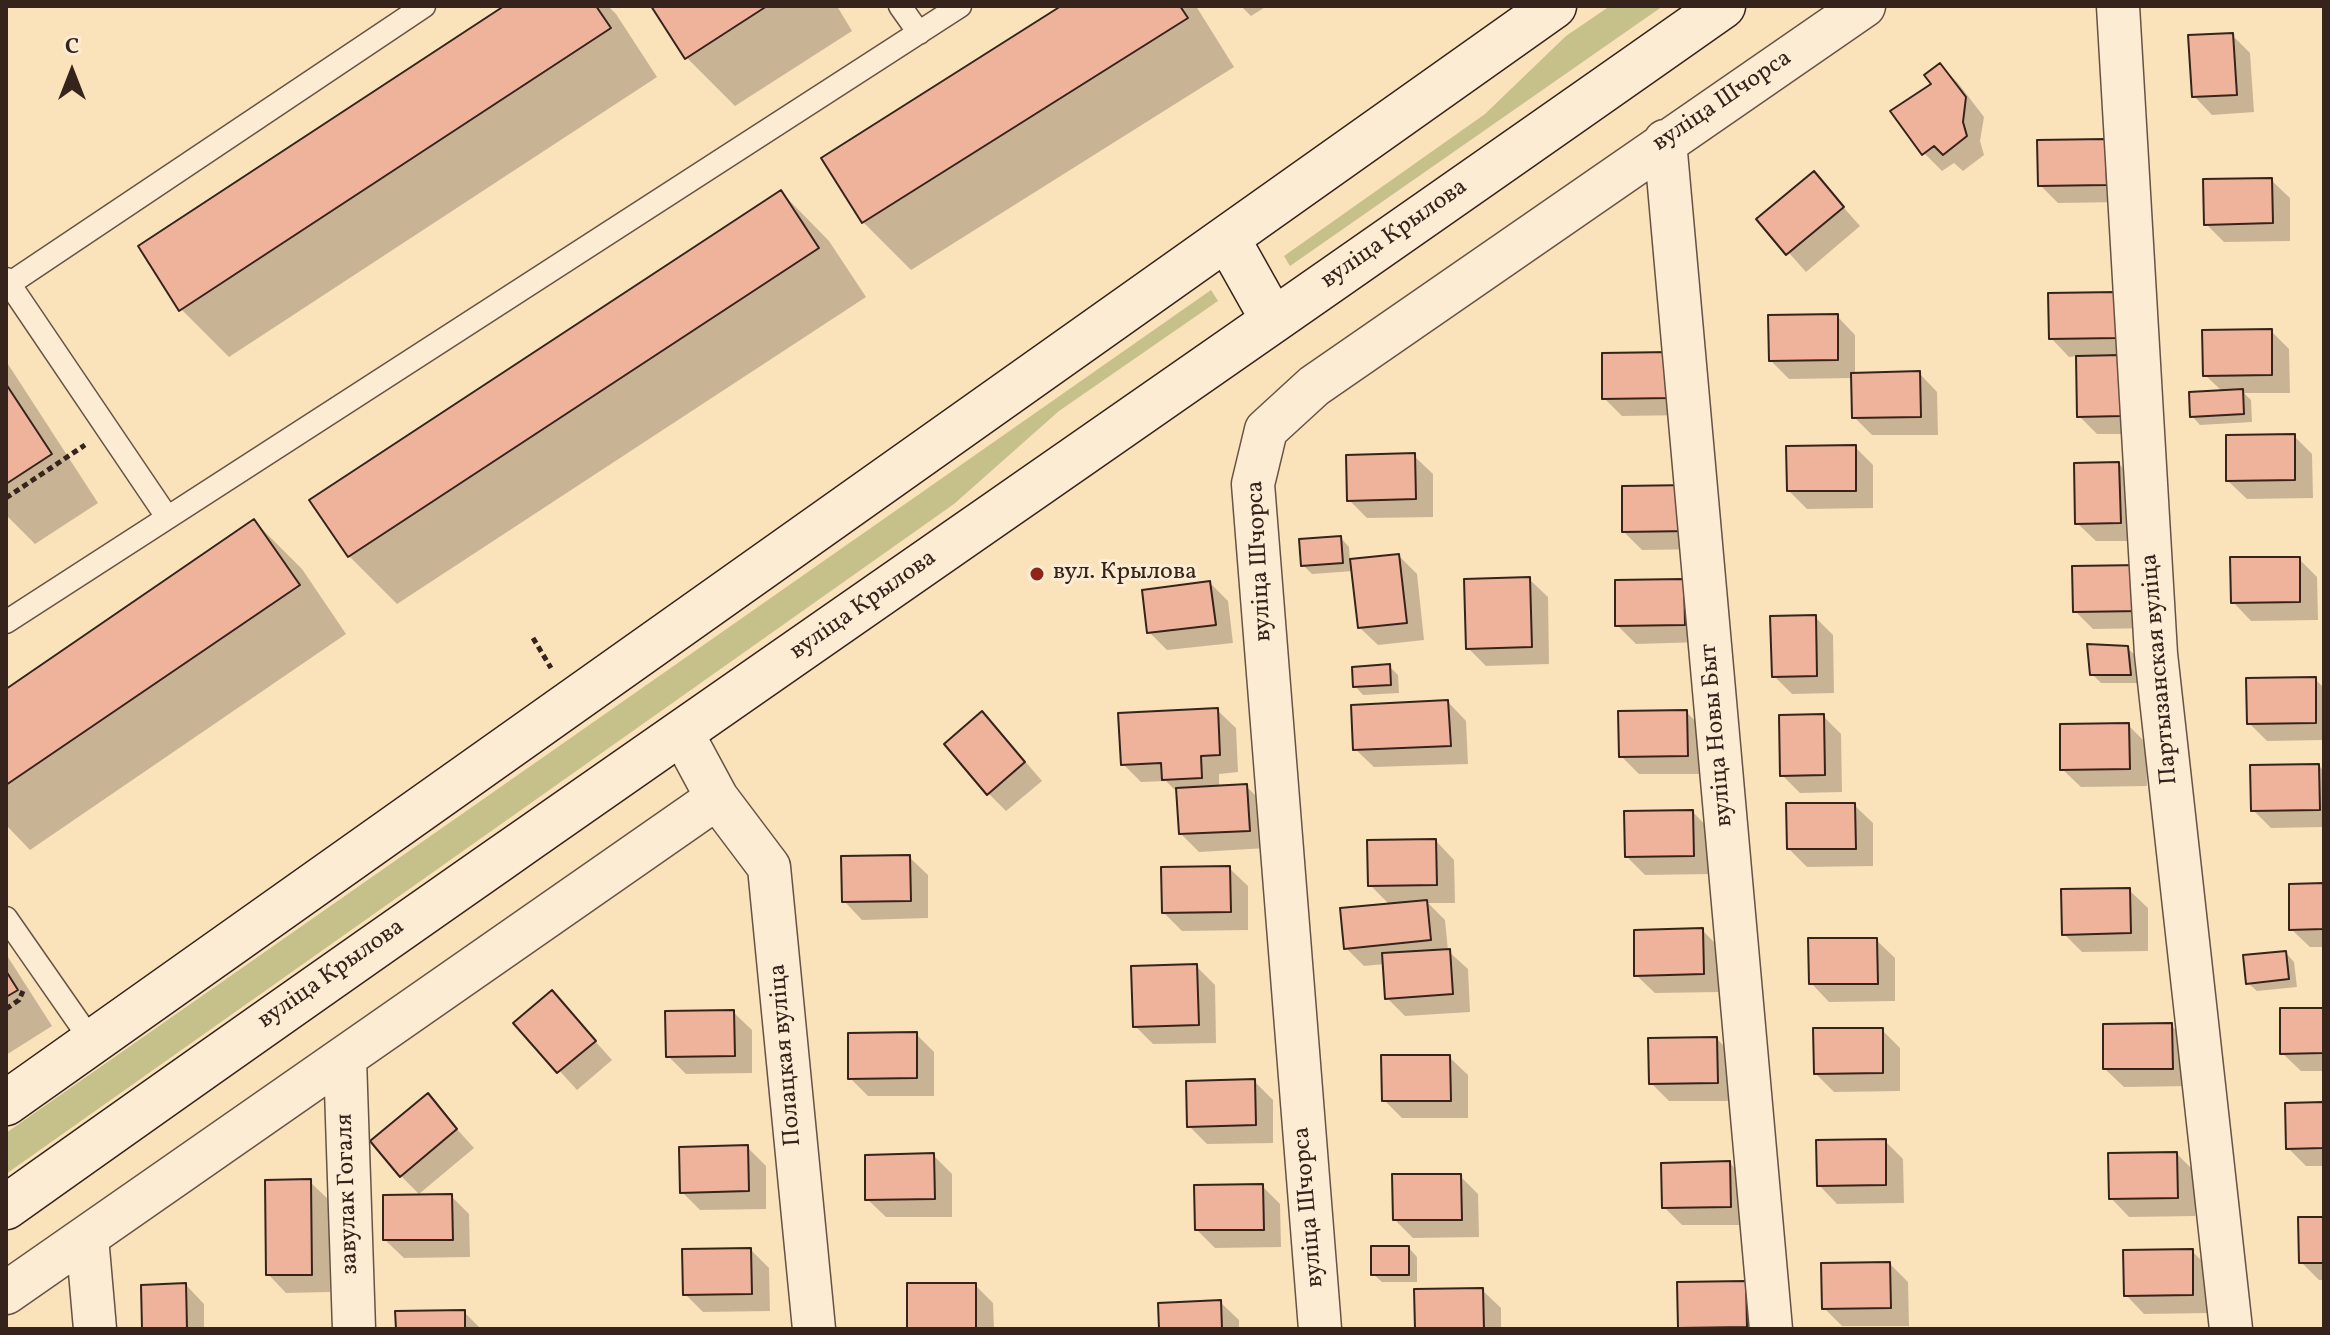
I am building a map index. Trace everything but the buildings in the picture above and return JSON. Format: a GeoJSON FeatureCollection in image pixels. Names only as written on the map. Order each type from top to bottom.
{"type":"FeatureCollection","features":[{"type":"Feature","properties":{"kind":"main road"},"geometry":{"type":"LineString","coordinates":[[6,1103],[1554,6]]}},
{"type":"Feature","properties":{"kind":"main road","name":"вуліца Крылова"},"geometry":{"type":"LineString","coordinates":[[6,1207],[347,964],[1723,6]]}},
{"type":"Feature","properties":{"kind":"main road"},"geometry":{"type":"LineString","coordinates":[[1227,238],[1273,320]]}},
{"type":"Feature","properties":{"kind":"street","name":"вуліца Шчорса"},"geometry":{"type":"LineString","coordinates":[[1320,1329],[1253,484],[1266,430],[1314,386],[1864,6]]}},
{"type":"Feature","properties":{"kind":"street","name":"Партызанская вуліца"},"geometry":{"type":"LineString","coordinates":[[2118,6],[2156,654],[2231,1329]]}},
{"type":"Feature","properties":{"kind":"street","name":"вуліца Новы Быт"},"geometry":{"type":"LineString","coordinates":[[1665,141],[1771,1329]]}},
{"type":"Feature","properties":{"kind":"street","name":"Полацкая вуліца"},"geometry":{"type":"LineString","coordinates":[[682,733],[717,798],[769,867],[814,1329]]}},
{"type":"Feature","properties":{"kind":"street"},"geometry":{"type":"LineString","coordinates":[[6,1293],[717,798]]}},
{"type":"Feature","properties":{"kind":"street","name":"завулак Гогаля"},"geometry":{"type":"LineString","coordinates":[[345,1059],[354,1329]]}},
{"type":"Feature","properties":{"kind":"street"},"geometry":{"type":"LineString","coordinates":[[87,1237],[95,1329]]}},
{"type":"Feature","properties":{"kind":"lane"},"geometry":{"type":"LineString","coordinates":[[167,517],[8,282],[424,6]]}},
{"type":"Feature","properties":{"kind":"lane"},"geometry":{"type":"LineString","coordinates":[[900,6],[919,33]]}},
{"type":"Feature","properties":{"kind":"lane"},"geometry":{"type":"LineString","coordinates":[[6,622],[960,6]]}},
{"type":"Feature","properties":{"kind":"lane"},"geometry":{"type":"LineString","coordinates":[[6,918],[93,1043]]}},
{"type":"Feature","properties":{"kind":"path"},"geometry":{"type":"LineString","coordinates":[[6,498],[108,430]]}},
{"type":"Feature","properties":{"kind":"path"},"geometry":{"type":"LineString","coordinates":[[533,638],[554,674]]}},
{"type":"Feature","properties":{"kind":"shaded area"},"geometry":{"type":"Polygon","coordinates":[[[1610,6],[1663,6],[1290,266],[1284,256],[1485,114],[1566,36],[1610,6]]]}},
{"type":"Feature","properties":{"kind":"shaded area"},"geometry":{"type":"Polygon","coordinates":[[[1211,290],[1218,301],[1059,411],[954,504],[6,1174],[6,1133],[1211,290]]]}},
{"type":"Feature","properties":{"kind":"place","name":"вул. Крылова"},"geometry":{"type":"Point","coordinates":[1037,574]}}]}
